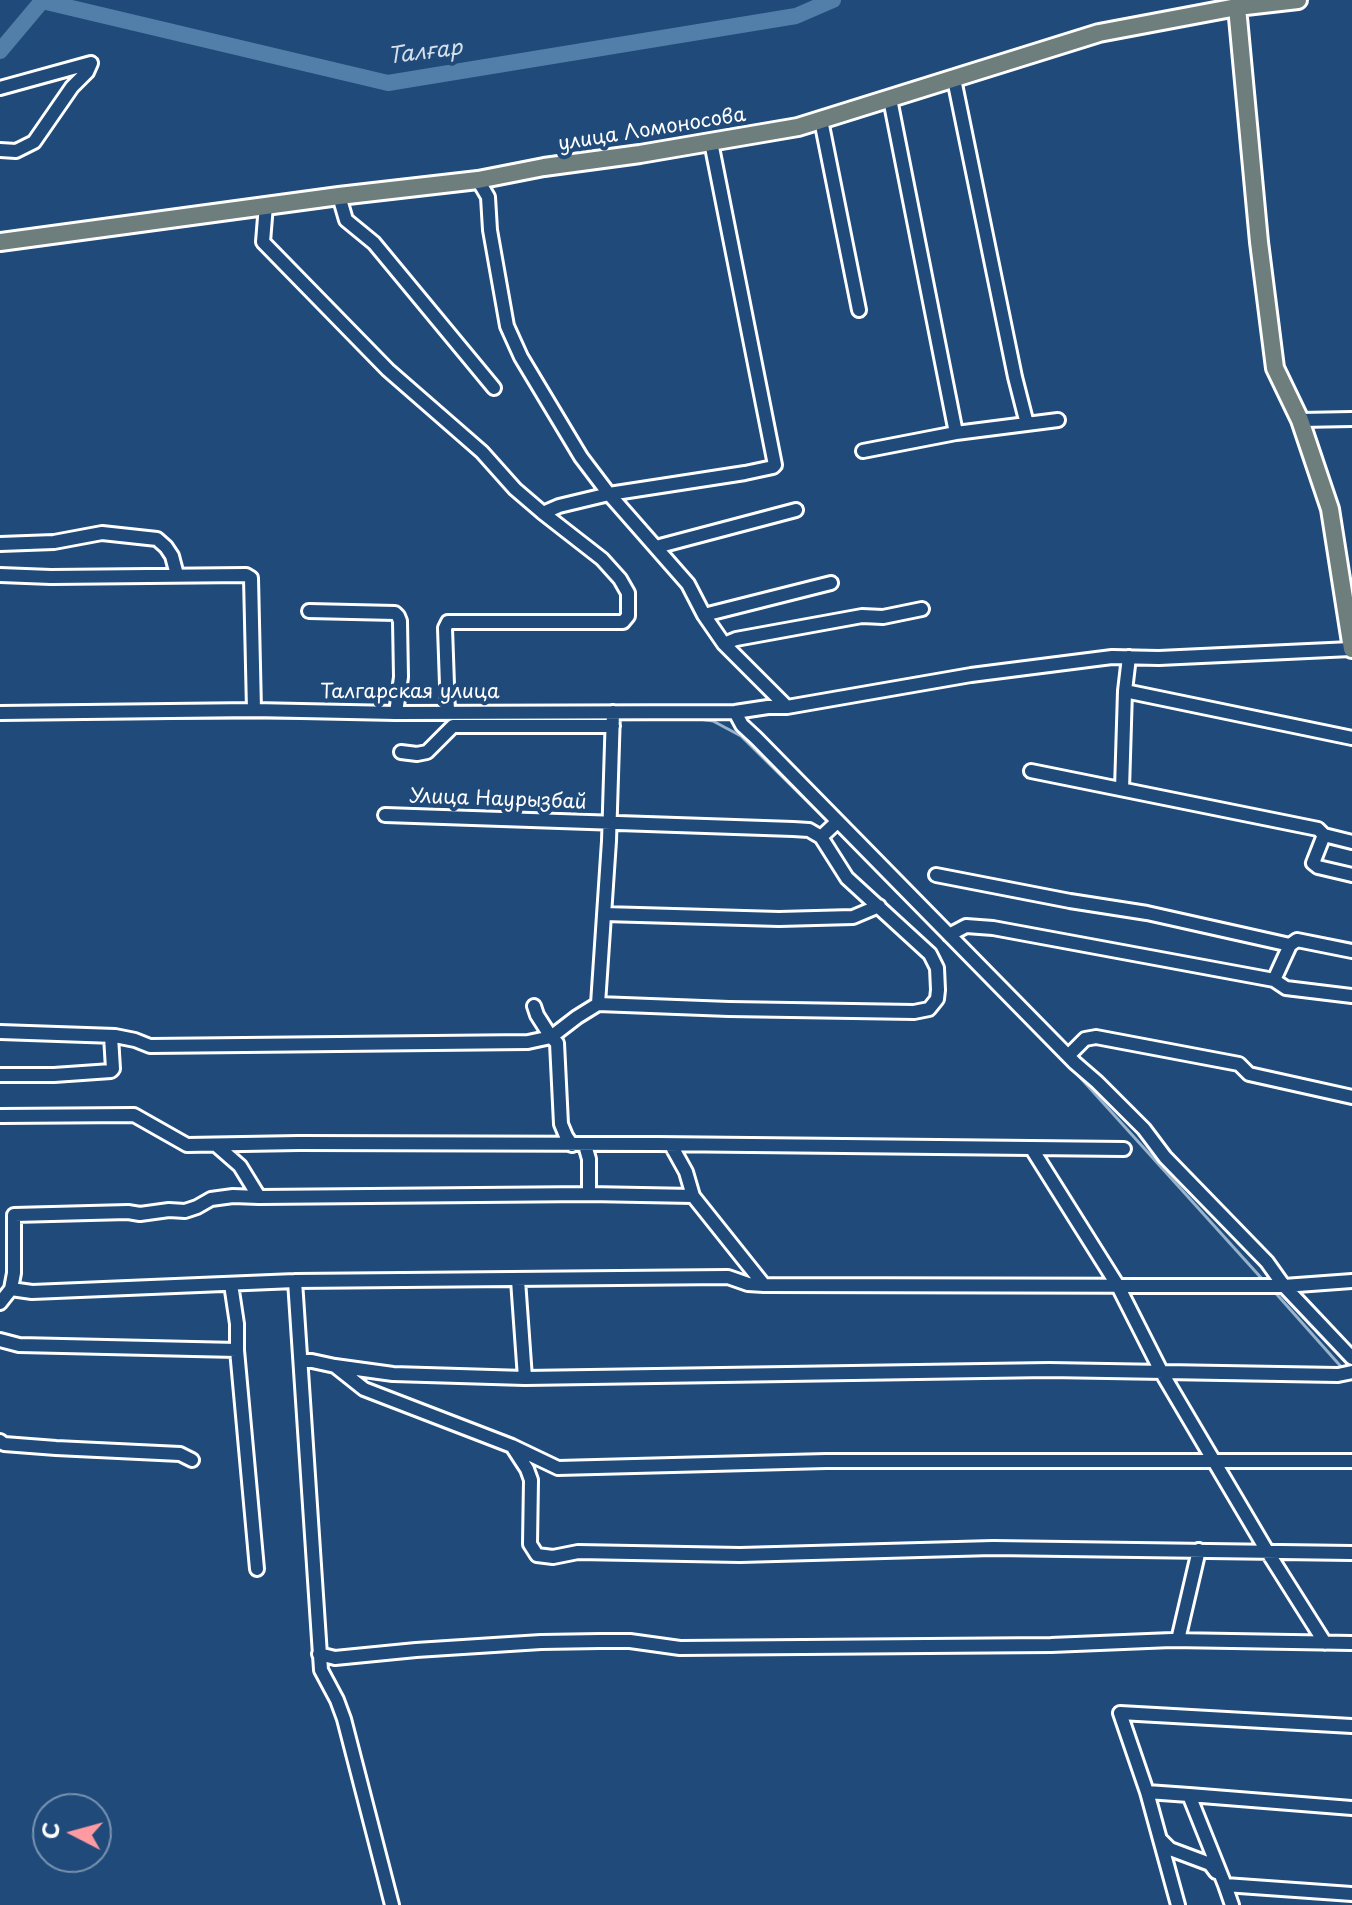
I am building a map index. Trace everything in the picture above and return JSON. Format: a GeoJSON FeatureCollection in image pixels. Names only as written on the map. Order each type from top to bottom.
{"type":"FeatureCollection","features":[{"type":"Feature","properties":{"kind":"main road","name":"улица Ломоносова"},"geometry":{"type":"LineString","coordinates":[[0,242],[266,205],[478,180],[798,127],[1099,33],[1237,7],[1298,0]]}},
{"type":"Feature","properties":{"kind":"main road"},"geometry":{"type":"LineString","coordinates":[[1237,7],[1259,242],[1275,368],[1300,420],[1330,509],[1351,649]]}},
{"type":"Feature","properties":{"kind":"street"},"geometry":{"type":"LineString","coordinates":[[0,88],[91,63],[34,142],[16,151],[0,150]]}},
{"type":"Feature","properties":{"kind":"street"},"geometry":{"type":"LineString","coordinates":[[954,79],[1011,361],[1027,424]]}},
{"type":"Feature","properties":{"kind":"street"},"geometry":{"type":"LineString","coordinates":[[890,99],[956,433]]}},
{"type":"Feature","properties":{"kind":"street"},"geometry":{"type":"LineString","coordinates":[[821,120],[859,310]]}},
{"type":"Feature","properties":{"kind":"street"},"geometry":{"type":"LineString","coordinates":[[543,513],[609,494],[745,473],[775,465],[711,142]]}},
{"type":"Feature","properties":{"kind":"street"},"geometry":{"type":"LineString","coordinates":[[478,180],[488,197],[490,230],[507,326],[521,357],[581,457],[609,494],[688,584],[724,644],[787,707]]}},
{"type":"Feature","properties":{"kind":"street"},"geometry":{"type":"LineString","coordinates":[[339,196],[346,220],[374,243],[494,388]]}},
{"type":"Feature","properties":{"kind":"street"},"geometry":{"type":"LineString","coordinates":[[266,205],[263,242],[388,370],[482,452],[515,489],[602,559],[628,593],[627,619],[623,622],[448,622],[445,628],[448,713]]}},
{"type":"Feature","properties":{"kind":"street"},"geometry":{"type":"LineString","coordinates":[[1300,420],[1352,419]]}},
{"type":"Feature","properties":{"kind":"street"},"geometry":{"type":"LineString","coordinates":[[863,451],[956,433],[1058,420]]}},
{"type":"Feature","properties":{"kind":"street"},"geometry":{"type":"LineString","coordinates":[[656,547],[796,510]]}},
{"type":"Feature","properties":{"kind":"street"},"geometry":{"type":"LineString","coordinates":[[0,544],[54,542],[102,533],[157,539],[172,556],[177,575]]}},
{"type":"Feature","properties":{"kind":"street"},"geometry":{"type":"LineString","coordinates":[[0,575],[246,575],[251,578],[254,710]]}},
{"type":"Feature","properties":{"kind":"street"},"geometry":{"type":"LineString","coordinates":[[704,615],[831,583]]}},
{"type":"Feature","properties":{"kind":"street"},"geometry":{"type":"LineString","coordinates":[[724,644],[736,639],[862,616],[883,617],[922,609]]}},
{"type":"Feature","properties":{"kind":"street"},"geometry":{"type":"LineString","coordinates":[[309,611],[395,613],[398,616],[401,677],[396,713]]}},
{"type":"Feature","properties":{"kind":"street","name":"Талгарская улица"},"geometry":{"type":"LineString","coordinates":[[0,713],[254,710],[613,718],[787,707],[971,675],[1112,657],[1159,658],[1351,649]]}},
{"type":"Feature","properties":{"kind":"street"},"geometry":{"type":"LineString","coordinates":[[1122,789],[1129,657]]}},
{"type":"Feature","properties":{"kind":"street"},"geometry":{"type":"LineString","coordinates":[[1125,691],[1352,738]]}},
{"type":"Feature","properties":{"kind":"street"},"geometry":{"type":"LineString","coordinates":[[735,712],[742,725],[831,828],[949,935],[1144,1129],[1165,1157],[1267,1262],[1274,1286],[1352,1358]]}},
{"type":"Feature","properties":{"kind":"street"},"geometry":{"type":"LineString","coordinates":[[401,752],[427,752],[453,726],[465,724],[613,718],[610,824],[598,1004]]}},
{"type":"Feature","properties":{"kind":"street"},"geometry":{"type":"LineString","coordinates":[[1031,771],[1318,829],[1324,835],[1352,842]]}},
{"type":"Feature","properties":{"kind":"street","name":"Улица Наурызбай"},"geometry":{"type":"LineString","coordinates":[[385,815],[809,830],[831,828]]}},
{"type":"Feature","properties":{"kind":"street"},"geometry":{"type":"LineString","coordinates":[[0,1032],[111,1036],[150,1046],[528,1042],[551,1037],[598,1004],[914,1012],[929,1009],[937,999],[937,968],[930,954],[847,878],[831,828]]}},
{"type":"Feature","properties":{"kind":"street"},"geometry":{"type":"LineString","coordinates":[[1324,835],[1313,863],[1352,875]]}},
{"type":"Feature","properties":{"kind":"street"},"geometry":{"type":"LineString","coordinates":[[936,875],[1147,913],[1290,945]]}},
{"type":"Feature","properties":{"kind":"street"},"geometry":{"type":"LineString","coordinates":[[604,914],[779,919],[853,917],[879,906]]}},
{"type":"Feature","properties":{"kind":"street"},"geometry":{"type":"LineString","coordinates":[[949,935],[966,926],[993,928],[1274,980],[1286,988],[1352,996]]}},
{"type":"Feature","properties":{"kind":"street"},"geometry":{"type":"LineString","coordinates":[[1274,980],[1290,945],[1297,940],[1352,951]]}},
{"type":"Feature","properties":{"kind":"street"},"geometry":{"type":"LineString","coordinates":[[534,1006],[557,1043],[561,1124],[566,1136],[579,1145],[589,1159],[589,1194]]}},
{"type":"Feature","properties":{"kind":"street"},"geometry":{"type":"LineString","coordinates":[[0,1075],[111,1071],[111,1036]]}},
{"type":"Feature","properties":{"kind":"street"},"geometry":{"type":"LineString","coordinates":[[1068,1056],[1085,1039],[1096,1037],[1239,1064],[1249,1074],[1352,1097]]}},
{"type":"Feature","properties":{"kind":"street"},"geometry":{"type":"LineString","coordinates":[[0,1116],[134,1115],[187,1145],[1124,1149]]}},
{"type":"Feature","properties":{"kind":"street"},"geometry":{"type":"LineString","coordinates":[[216,1145],[240,1166],[259,1197]]}},
{"type":"Feature","properties":{"kind":"street"},"geometry":{"type":"LineString","coordinates":[[671,1145],[686,1172],[693,1196],[764,1285]]}},
{"type":"Feature","properties":{"kind":"street"},"geometry":{"type":"LineString","coordinates":[[1032,1149],[1118,1286],[1162,1373],[1325,1643]]}},
{"type":"Feature","properties":{"kind":"street"},"geometry":{"type":"LineString","coordinates":[[0,1303],[11,1289],[14,1273],[7,1215],[185,1211],[211,1199],[233,1196],[693,1196]]}},
{"type":"Feature","properties":{"kind":"street"},"geometry":{"type":"LineString","coordinates":[[11,1289],[32,1292],[295,1281],[728,1277],[748,1284],[764,1285],[1274,1286],[1352,1281]]}},
{"type":"Feature","properties":{"kind":"street"},"geometry":{"type":"LineString","coordinates":[[518,1280],[525,1378]]}},
{"type":"Feature","properties":{"kind":"street"},"geometry":{"type":"LineString","coordinates":[[295,1281],[321,1670],[344,1719],[392,1905]]}},
{"type":"Feature","properties":{"kind":"street"},"geometry":{"type":"LineString","coordinates":[[231,1284],[257,1569]]}},
{"type":"Feature","properties":{"kind":"street"},"geometry":{"type":"LineString","coordinates":[[0,1340],[19,1345],[237,1350]]}},
{"type":"Feature","properties":{"kind":"street"},"geometry":{"type":"LineString","coordinates":[[301,1361],[393,1374],[525,1378],[1049,1370],[1349,1373]]}},
{"type":"Feature","properties":{"kind":"street"},"geometry":{"type":"LineString","coordinates":[[335,1366],[364,1389],[512,1446],[558,1468],[826,1461],[1352,1461]]}},
{"type":"Feature","properties":{"kind":"street"},"geometry":{"type":"LineString","coordinates":[[0,1441],[4,1444],[56,1448],[180,1454],[192,1460]]}},
{"type":"Feature","properties":{"kind":"street"},"geometry":{"type":"LineString","coordinates":[[512,1446],[531,1480],[530,1544],[537,1555],[553,1557],[578,1552],[740,1555],[993,1548],[1352,1553]]}},
{"type":"Feature","properties":{"kind":"street"},"geometry":{"type":"LineString","coordinates":[[1178,1640],[1199,1550]]}},
{"type":"Feature","properties":{"kind":"street"},"geometry":{"type":"LineString","coordinates":[[319,1654],[335,1658],[416,1650],[585,1641],[630,1641],[680,1648],[1051,1645],[1178,1640],[1352,1643]]}},
{"type":"Feature","properties":{"kind":"street"},"geometry":{"type":"LineString","coordinates":[[1178,1905],[1147,1792],[1120,1713],[1352,1726]]}},
{"type":"Feature","properties":{"kind":"street"},"geometry":{"type":"LineString","coordinates":[[1147,1792],[1352,1808]]}},
{"type":"Feature","properties":{"kind":"street"},"geometry":{"type":"LineString","coordinates":[[1189,1795],[1232,1905]]}},
{"type":"Feature","properties":{"kind":"street"},"geometry":{"type":"LineString","coordinates":[[1159,1837],[1170,1849],[1210,1864],[1224,1882],[1352,1894]]}},
{"type":"Feature","properties":{"kind":"waterway","name":"Талғар"},"geometry":{"type":"LineString","coordinates":[[0,51],[42,1],[388,83],[796,16],[833,0]]}},
{"type":"Feature","properties":{"kind":"waterway"},"geometry":{"type":"LineString","coordinates":[[0,719],[364,718]]}},
{"type":"Feature","properties":{"kind":"waterway"},"geometry":{"type":"LineString","coordinates":[[692,718],[713,721],[741,736],[829,823]]}},
{"type":"Feature","properties":{"kind":"waterway"},"geometry":{"type":"LineString","coordinates":[[834,828],[1048,1044]]}},
{"type":"Feature","properties":{"kind":"waterway"},"geometry":{"type":"LineString","coordinates":[[1068,1064],[1264,1281]]}},
{"type":"Feature","properties":{"kind":"waterway"},"geometry":{"type":"LineString","coordinates":[[1272,1289],[1344,1370]]}}]}
